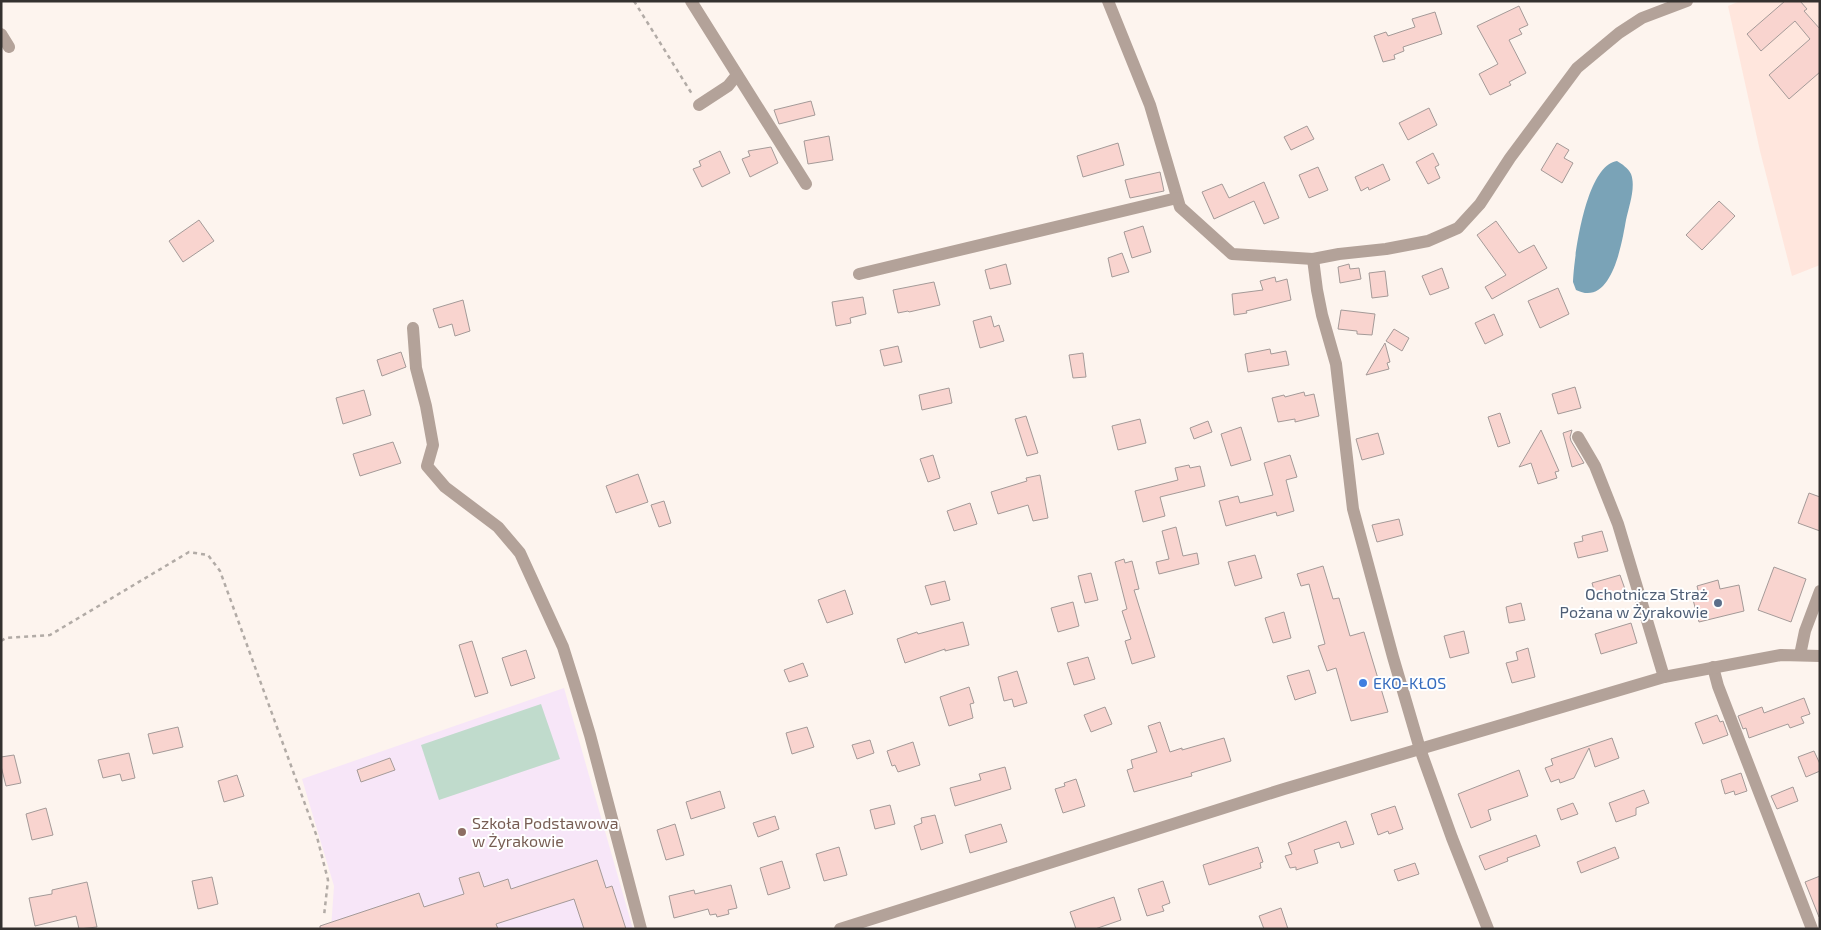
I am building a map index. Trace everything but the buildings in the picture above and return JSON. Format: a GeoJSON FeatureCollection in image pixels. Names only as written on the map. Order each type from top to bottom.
{"type":"FeatureCollection","features":[{"type":"Feature","properties":{"kind":"street"},"geometry":{"type":"LineString","coordinates":[[691,1],[806,184]]}},
{"type":"Feature","properties":{"kind":"street"},"geometry":{"type":"LineString","coordinates":[[1108,1],[1150,105],[1180,208],[1232,254],[1313,259],[1339,254],[1386,250],[1428,242],[1458,228],[1480,204],[1510,158],[1577,68],[1620,33],[1642,18],[1687,1]]}},
{"type":"Feature","properties":{"kind":"street"},"geometry":{"type":"LineString","coordinates":[[1,34],[9,47]]}},
{"type":"Feature","properties":{"kind":"street"},"geometry":{"type":"LineString","coordinates":[[699,105],[728,86],[737,75]]}},
{"type":"Feature","properties":{"kind":"street"},"geometry":{"type":"LineString","coordinates":[[859,274],[1177,198]]}},
{"type":"Feature","properties":{"kind":"street"},"geometry":{"type":"LineString","coordinates":[[1313,259],[1322,315],[1336,364],[1353,509],[1420,749],[1452,838],[1488,929]]}},
{"type":"Feature","properties":{"kind":"street"},"geometry":{"type":"LineString","coordinates":[[414,328],[416,368],[433,445],[427,466],[445,487],[498,527],[520,552],[562,647],[574,682],[600,772],[641,929]]}},
{"type":"Feature","properties":{"kind":"street"},"geometry":{"type":"LineString","coordinates":[[1578,437],[1595,466],[1618,524],[1664,677]]}},
{"type":"Feature","properties":{"kind":"street"},"geometry":{"type":"LineString","coordinates":[[1800,655],[1805,631],[1820,591]]}},
{"type":"Feature","properties":{"kind":"street"},"geometry":{"type":"LineString","coordinates":[[840,929],[1274,792],[1664,677],[1781,655],[1820,656]]}},
{"type":"Feature","properties":{"kind":"street"},"geometry":{"type":"LineString","coordinates":[[1713,667],[1718,686],[1812,929]]}},
{"type":"Feature","properties":{"kind":"path"},"geometry":{"type":"LineString","coordinates":[[634,1],[699,105]]}},
{"type":"Feature","properties":{"kind":"path"},"geometry":{"type":"LineString","coordinates":[[1,641],[6,638],[50,635],[189,552],[208,555],[220,571],[317,837],[328,880],[324,916]]}},
{"type":"Feature","properties":{"kind":"shaded area"},"geometry":{"type":"Polygon","coordinates":[[[1740,1],[1820,1],[1820,265],[1792,276],[1760,151],[1728,6],[1740,1]]]}},
{"type":"Feature","properties":{"kind":"shaded area","name":"Szkoła Podstawowa w Żyrakowie"},"geometry":{"type":"Polygon","coordinates":[[[564,688],[633,929],[331,929],[334,886],[302,779],[564,688]]]}},
{"type":"Feature","properties":{"kind":"green space"},"geometry":{"type":"Polygon","coordinates":[[[541,704],[560,759],[439,800],[421,745],[541,704]]]}},
{"type":"Feature","properties":{"kind":"water"},"geometry":{"type":"Polygon","coordinates":[[[1617,161],[1630,172],[1633,185],[1618,257],[1607,282],[1598,290],[1588,293],[1576,290],[1573,282],[1576,253],[1579,233],[1590,194],[1597,178],[1606,166],[1617,161]]]}},
{"type":"Feature","properties":{"kind":"place","name":"Ochotnicza Straż Pożana w Żyrakowie"},"geometry":{"type":"Point","coordinates":[1718,603]}},
{"type":"Feature","properties":{"kind":"place","name":"EKO-KŁOS"},"geometry":{"type":"Point","coordinates":[1363,683]}},
{"type":"Feature","properties":{"kind":"place","name":"Szkoła Podstawowa w Żyrakowie"},"geometry":{"type":"Point","coordinates":[462,832]}}]}
